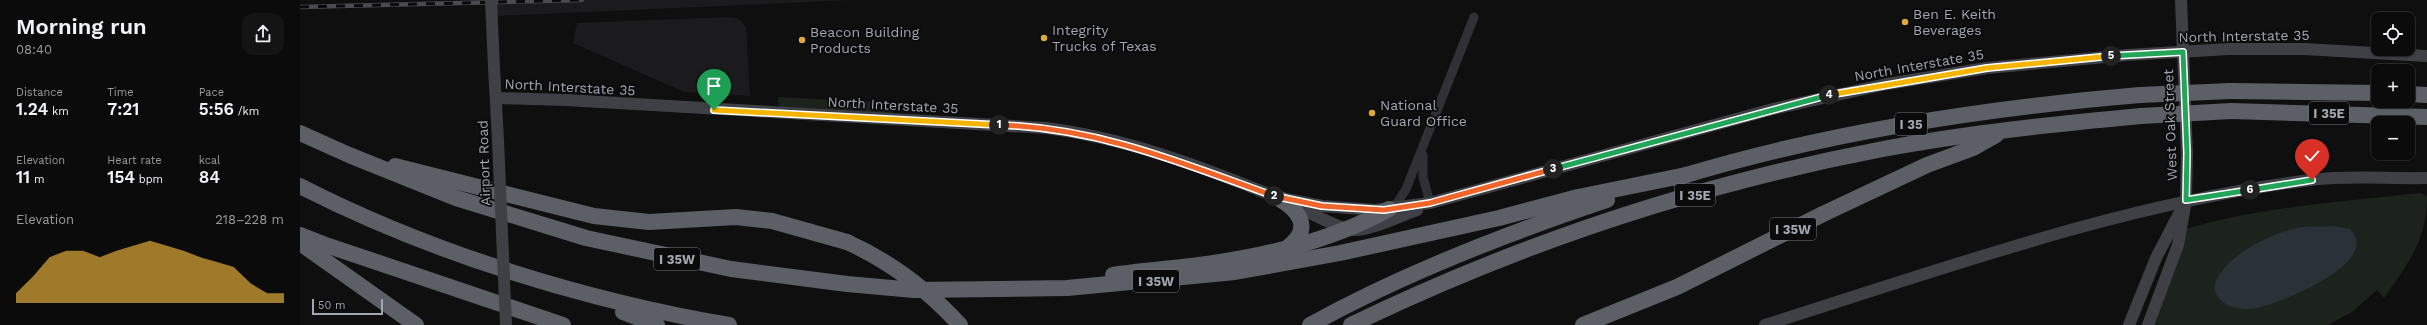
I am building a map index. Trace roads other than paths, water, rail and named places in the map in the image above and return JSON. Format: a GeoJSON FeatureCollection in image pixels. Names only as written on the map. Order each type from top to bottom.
{"type":"FeatureCollection","features":[{"type":"Feature","properties":{"kind":"highway","name":"I 35"},"geometry":{"type":"LineString","coordinates":[[1686,175],[1801,146],[1936,119],[2019,106],[2140,95],[2230,91],[2371,93]]}},
{"type":"Feature","properties":{"kind":"highway"},"geometry":{"type":"LineString","coordinates":[[2415,94],[2427,95]]}},
{"type":"Feature","properties":{"kind":"highway","name":"I 35E"},"geometry":{"type":"LineString","coordinates":[[1351,325],[1400,302],[1508,258],[1610,221],[1702,193],[1780,172],[1883,149],[2002,131],[2141,116],[2231,111],[2427,117]]}},
{"type":"Feature","properties":{"kind":"highway","name":"I 35W"},"geometry":{"type":"LineString","coordinates":[[1584,325],[1677,287],[1927,165],[1973,148],[2002,131]]}},
{"type":"Feature","properties":{"kind":"highway","name":"I 35W"},"geometry":{"type":"LineString","coordinates":[[300,133],[349,155],[456,198],[522,220],[586,238],[686,261],[731,269],[847,284],[914,290],[1020,290],[1177,279],[1292,263],[1499,218],[1578,197],[1686,175]]}},
{"type":"Feature","properties":{"kind":"highway"},"geometry":{"type":"LineString","coordinates":[[349,155],[594,216],[649,222],[706,217],[750,219],[804,229],[847,242],[878,257],[920,285],[960,325]]}},
{"type":"Feature","properties":{"kind":"highway","name":"I 35E"},"geometry":{"type":"LineString","coordinates":[[1316,322],[1404,278],[1496,240],[1582,209],[1686,175]]}},
{"type":"Feature","properties":{"kind":"highway"},"geometry":{"type":"LineString","coordinates":[[300,186],[360,214],[417,237],[555,285],[657,325]]}},
{"type":"Feature","properties":{"kind":"highway"},"geometry":{"type":"LineString","coordinates":[[1278,198],[1297,211],[1301,221],[1300,233],[1288,247]]}},
{"type":"Feature","properties":{"kind":"highway"},"geometry":{"type":"LineString","coordinates":[[1020,290],[1136,271],[1192,266],[1288,247],[1348,230],[1388,210]]}},
{"type":"Feature","properties":{"kind":"highway"},"geometry":{"type":"LineString","coordinates":[[300,234],[323,244],[563,325]]}},
{"type":"Feature","properties":{"kind":"highway"},"geometry":{"type":"LineString","coordinates":[[300,244],[416,325]]}},
{"type":"Feature","properties":{"kind":"highway"},"geometry":{"type":"LineString","coordinates":[[555,285],[621,304],[729,325]]}},
{"type":"Feature","properties":{"kind":"main road","name":"Airport Road"},"geometry":{"type":"LineString","coordinates":[[491,0],[506,325]]}},
{"type":"Feature","properties":{"kind":"main road","name":"West Oak Street"},"geometry":{"type":"LineString","coordinates":[[2148,325],[2178,244],[2186,200],[2187,153],[2181,0]]}},
{"type":"Feature","properties":{"kind":"main road","name":"North Interstate 35"},"geometry":{"type":"LineString","coordinates":[[1278,198],[1344,208],[1388,210],[1430,203],[1750,115],[1829,95],[1987,68],[2183,52],[2304,49],[2427,56]]}},
{"type":"Feature","properties":{"kind":"main road","name":"North Interstate 35"},"geometry":{"type":"LineString","coordinates":[[496,98],[566,100],[768,113],[1016,126],[1073,132],[1121,142],[1167,156],[1278,198],[1348,230],[1359,230],[1372,226],[1425,208],[1430,203]]}},
{"type":"Feature","properties":{"kind":"main road"},"geometry":{"type":"LineString","coordinates":[[1765,325],[2078,228],[2186,200],[2312,180],[2427,178]]}},
{"type":"Feature","properties":{"kind":"main road","name":"West Oak Street"},"geometry":{"type":"LineString","coordinates":[[2129,325],[2156,258],[2186,200]]}},
{"type":"Feature","properties":{"kind":"main road"},"geometry":{"type":"LineString","coordinates":[[2145,286],[2161,292]]}},
{"type":"Feature","properties":{"kind":"street"},"geometry":{"type":"LineString","coordinates":[[1388,210],[1401,197],[1424,146],[1474,18]]}},
{"type":"Feature","properties":{"kind":"street"},"geometry":{"type":"LineString","coordinates":[[1424,146],[1422,170],[1430,203]]}},
{"type":"Feature","properties":{"kind":"railway"},"geometry":{"type":"LineString","coordinates":[[300,7],[582,0]]}},
{"type":"Feature","properties":{"kind":"place","name":"Ben E. Keith Beverages"},"geometry":{"type":"Point","coordinates":[1905,22]}},
{"type":"Feature","properties":{"kind":"place","name":"Integrity Trucks of Texas"},"geometry":{"type":"Point","coordinates":[1044,38]}},
{"type":"Feature","properties":{"kind":"place","name":"Beacon Building Products"},"geometry":{"type":"Point","coordinates":[802,40]}},
{"type":"Feature","properties":{"kind":"place","name":"National Guard Office"},"geometry":{"type":"Point","coordinates":[1372,113]}}]}
